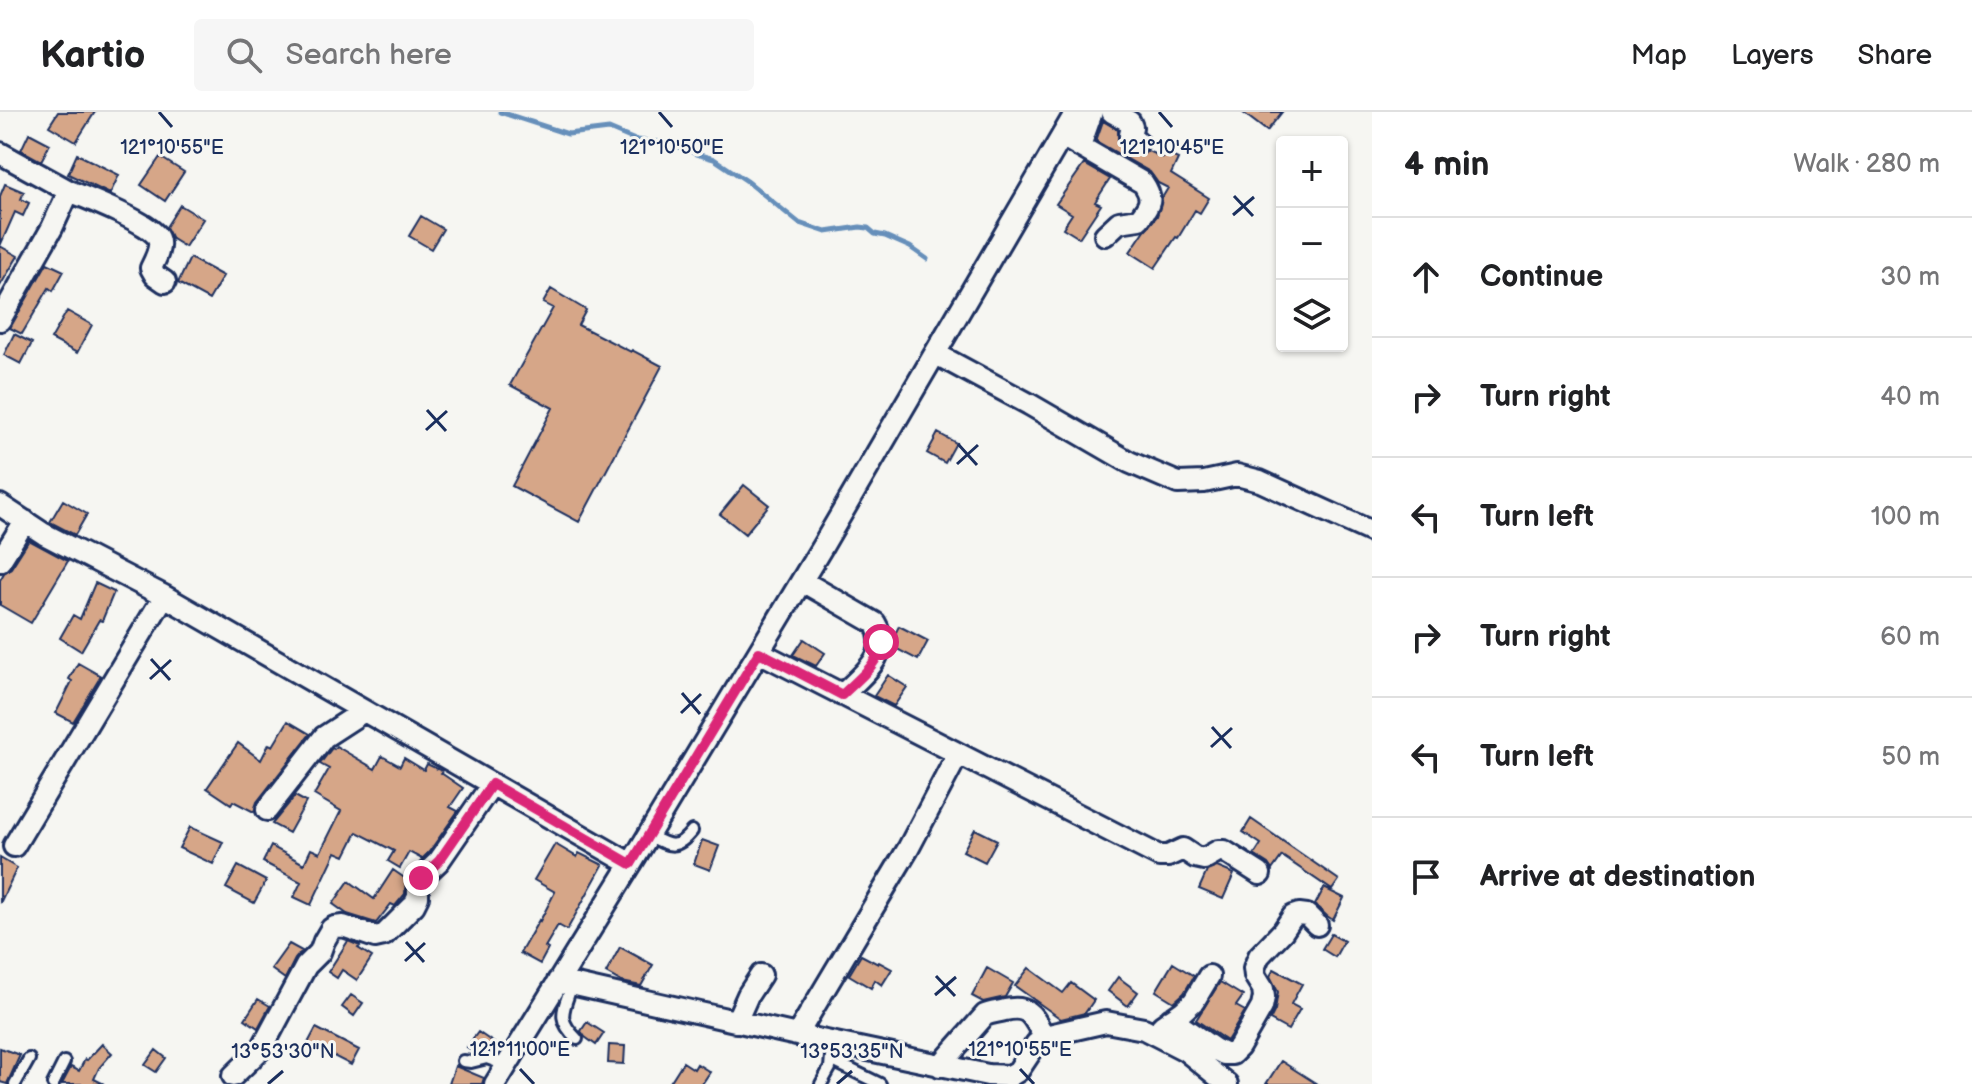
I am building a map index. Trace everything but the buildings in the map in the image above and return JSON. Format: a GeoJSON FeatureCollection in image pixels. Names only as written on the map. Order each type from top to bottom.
{"type":"FeatureCollection","features":[{"type":"Feature","properties":{"kind":"street"},"geometry":{"type":"LineString","coordinates":[[1071,141],[1076,112]]}},
{"type":"Feature","properties":{"kind":"street"},"geometry":{"type":"LineString","coordinates":[[495,1084],[565,982],[648,835],[936,354],[1092,112]]}},
{"type":"Feature","properties":{"kind":"street"},"geometry":{"type":"LineString","coordinates":[[1112,112],[1130,122],[1130,135],[1138,142]]}},
{"type":"Feature","properties":{"kind":"street"},"geometry":{"type":"LineString","coordinates":[[1071,141],[1143,183],[1149,191],[1151,198],[1139,219],[1119,222],[1105,235]]}},
{"type":"Feature","properties":{"kind":"street"},"geometry":{"type":"LineString","coordinates":[[0,153],[154,233],[159,240],[158,253],[151,268],[165,282]]}},
{"type":"Feature","properties":{"kind":"street"},"geometry":{"type":"LineString","coordinates":[[0,320],[52,228],[69,191]]}},
{"type":"Feature","properties":{"kind":"street"},"geometry":{"type":"LineString","coordinates":[[936,354],[1129,462],[1178,483],[1204,482],[1237,475],[1260,481],[1372,532]]}},
{"type":"Feature","properties":{"kind":"street"},"geometry":{"type":"LineString","coordinates":[[0,505],[44,534],[164,596],[631,864]]}},
{"type":"Feature","properties":{"kind":"street"},"geometry":{"type":"LineString","coordinates":[[0,561],[25,521]]}},
{"type":"Feature","properties":{"kind":"street"},"geometry":{"type":"LineString","coordinates":[[802,581],[875,623],[879,630],[880,651],[873,665],[842,695]]}},
{"type":"Feature","properties":{"kind":"street"},"geometry":{"type":"LineString","coordinates":[[14,846],[164,596]]}},
{"type":"Feature","properties":{"kind":"street"},"geometry":{"type":"LineString","coordinates":[[759,652],[1159,856],[1168,856],[1183,849],[1204,859],[1224,851],[1260,874]]}},
{"type":"Feature","properties":{"kind":"street"},"geometry":{"type":"LineString","coordinates":[[267,810],[324,737],[364,711]]}},
{"type":"Feature","properties":{"kind":"street"},"geometry":{"type":"LineString","coordinates":[[797,1035],[908,849],[958,754]]}},
{"type":"Feature","properties":{"kind":"street"},"geometry":{"type":"LineString","coordinates":[[233,1076],[262,1048],[306,966],[320,952],[331,929],[343,926],[375,937],[384,935],[414,905],[421,878],[439,861],[492,784]]}},
{"type":"Feature","properties":{"kind":"street"},"geometry":{"type":"LineString","coordinates":[[1171,1019],[1214,1049],[1232,1054],[1262,1007],[1263,989],[1254,968],[1259,956],[1293,916],[1307,915],[1317,925]]}},
{"type":"Feature","properties":{"kind":"street"},"geometry":{"type":"LineString","coordinates":[[736,1022],[761,975]]}},
{"type":"Feature","properties":{"kind":"street"},"geometry":{"type":"LineString","coordinates":[[1154,1034],[1194,1001],[1209,976]]}},
{"type":"Feature","properties":{"kind":"street"},"geometry":{"type":"LineString","coordinates":[[565,982],[797,1035],[830,1051],[988,1075],[1010,1076],[1018,1071],[1036,1044],[1049,1035],[1106,1022],[1144,1029],[1154,1034],[1185,1050],[1227,1084]]}},
{"type":"Feature","properties":{"kind":"street"},"geometry":{"type":"LineString","coordinates":[[940,1066],[985,1015],[992,1012],[1018,1007],[1026,1010],[1045,1038]]}},
{"type":"Feature","properties":{"kind":"lane"},"geometry":{"type":"LineString","coordinates":[[648,835],[665,844],[676,845],[684,842],[692,831]]}},
{"type":"Feature","properties":{"kind":"lane"},"geometry":{"type":"LineString","coordinates":[[565,982],[562,1019],[577,1039]]}},
{"type":"Feature","properties":{"kind":"lane"},"geometry":{"type":"LineString","coordinates":[[821,1084],[830,1068],[830,1051]]}},
{"type":"Feature","properties":{"kind":"lane"},"geometry":{"type":"LineString","coordinates":[[830,1051],[880,1084]]}},
{"type":"Feature","properties":{"kind":"lane"},"geometry":{"type":"LineString","coordinates":[[463,1061],[491,1058],[506,1065]]}},
{"type":"Feature","properties":{"kind":"lane"},"geometry":{"type":"LineString","coordinates":[[15,1084],[29,1059]]}},
{"type":"Feature","properties":{"kind":"lane"},"geometry":{"type":"LineString","coordinates":[[53,1084],[64,1062]]}},
{"type":"Feature","properties":{"kind":"waterway"},"geometry":{"type":"LineString","coordinates":[[500,112],[568,134],[609,129],[635,140],[687,149],[714,159],[799,223],[826,232],[868,228],[875,234],[910,247],[927,259]]}},
{"type":"Feature","properties":{"kind":"route"},"geometry":{"type":"LineString","coordinates":[[421,878],[439,861],[492,784],[631,864],[759,652],[842,695],[873,665],[881,642]]}}]}
